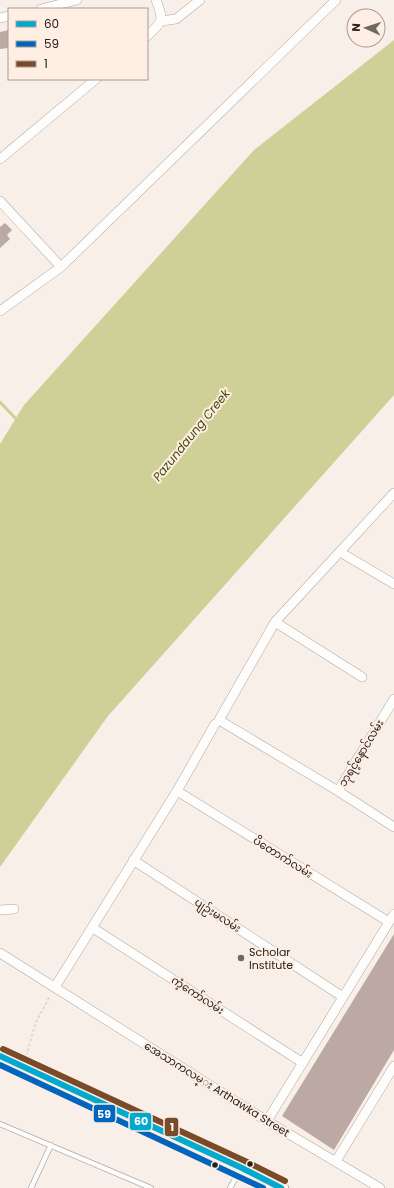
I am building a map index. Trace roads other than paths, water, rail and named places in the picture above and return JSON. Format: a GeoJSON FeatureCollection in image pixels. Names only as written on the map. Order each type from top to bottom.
{"type":"FeatureCollection","features":[{"type":"Feature","properties":{"kind":"main road"},"geometry":{"type":"LineString","coordinates":[[0,1056],[242,1168],[281,1188]]}},
{"type":"Feature","properties":{"kind":"street"},"geometry":{"type":"LineString","coordinates":[[45,8],[77,0]]}},
{"type":"Feature","properties":{"kind":"street"},"geometry":{"type":"LineString","coordinates":[[148,35],[160,25],[162,21],[162,15],[156,0]]}},
{"type":"Feature","properties":{"kind":"street"},"geometry":{"type":"LineString","coordinates":[[162,21],[176,19],[200,0]]}},
{"type":"Feature","properties":{"kind":"street"},"geometry":{"type":"LineString","coordinates":[[0,311],[61,267],[336,0]]}},
{"type":"Feature","properties":{"kind":"street"},"geometry":{"type":"LineString","coordinates":[[0,160],[95,80]]}},
{"type":"Feature","properties":{"kind":"street"},"geometry":{"type":"LineString","coordinates":[[0,201],[61,267]]}},
{"type":"Feature","properties":{"kind":"street"},"geometry":{"type":"LineString","coordinates":[[55,987],[177,791],[275,622],[394,493]]}},
{"type":"Feature","properties":{"kind":"street"},"geometry":{"type":"LineString","coordinates":[[340,552],[394,584]]}},
{"type":"Feature","properties":{"kind":"street"},"geometry":{"type":"LineString","coordinates":[[275,622],[362,677]]}},
{"type":"Feature","properties":{"kind":"street","name":"ဘုရင့်နောင်လမ်း"},"geometry":{"type":"LineString","coordinates":[[394,699],[338,791],[394,827]]}},
{"type":"Feature","properties":{"kind":"street"},"geometry":{"type":"LineString","coordinates":[[217,722],[338,791]]}},
{"type":"Feature","properties":{"kind":"street","name":"ပိတောက်လမ်း"},"geometry":{"type":"LineString","coordinates":[[177,791],[392,918]]}},
{"type":"Feature","properties":{"kind":"street","name":"ပျဉ်းမလမ်း"},"geometry":{"type":"LineString","coordinates":[[133,860],[344,996]]}},
{"type":"Feature","properties":{"kind":"street"},"geometry":{"type":"LineString","coordinates":[[0,910],[14,909]]}},
{"type":"Feature","properties":{"kind":"street"},"geometry":{"type":"LineString","coordinates":[[267,1121],[392,918]]}},
{"type":"Feature","properties":{"kind":"street","name":"ကံ့ကော်လမ်း"},"geometry":{"type":"LineString","coordinates":[[93,928],[302,1063]]}},
{"type":"Feature","properties":{"kind":"street","name":"အေသာကလမ္း Arthawka Street"},"geometry":{"type":"LineString","coordinates":[[0,953],[267,1121],[380,1188]]}},
{"type":"Feature","properties":{"kind":"street"},"geometry":{"type":"LineString","coordinates":[[336,1161],[394,1066]]}},
{"type":"Feature","properties":{"kind":"lane"},"geometry":{"type":"LineString","coordinates":[[0,1124],[150,1188]]}},
{"type":"Feature","properties":{"kind":"lane"},"geometry":{"type":"LineString","coordinates":[[31,1188],[51,1146]]}},
{"type":"Feature","properties":{"kind":"lane"},"geometry":{"type":"LineString","coordinates":[[230,1188],[242,1168]]}},
{"type":"Feature","properties":{"kind":"water","name":"Pazundaung Creek"},"geometry":{"type":"Polygon","coordinates":[[[394,40],[394,395],[108,716],[0,867],[0,444],[24,405],[254,150],[384,48],[386,48],[386,46],[394,40]]]}},
{"type":"Feature","properties":{"kind":"waterway"},"geometry":{"type":"LineString","coordinates":[[0,402],[18,421]]}},
{"type":"Feature","properties":{"kind":"place","name":"Scholar Institute"},"geometry":{"type":"Point","coordinates":[241,958]}}]}
